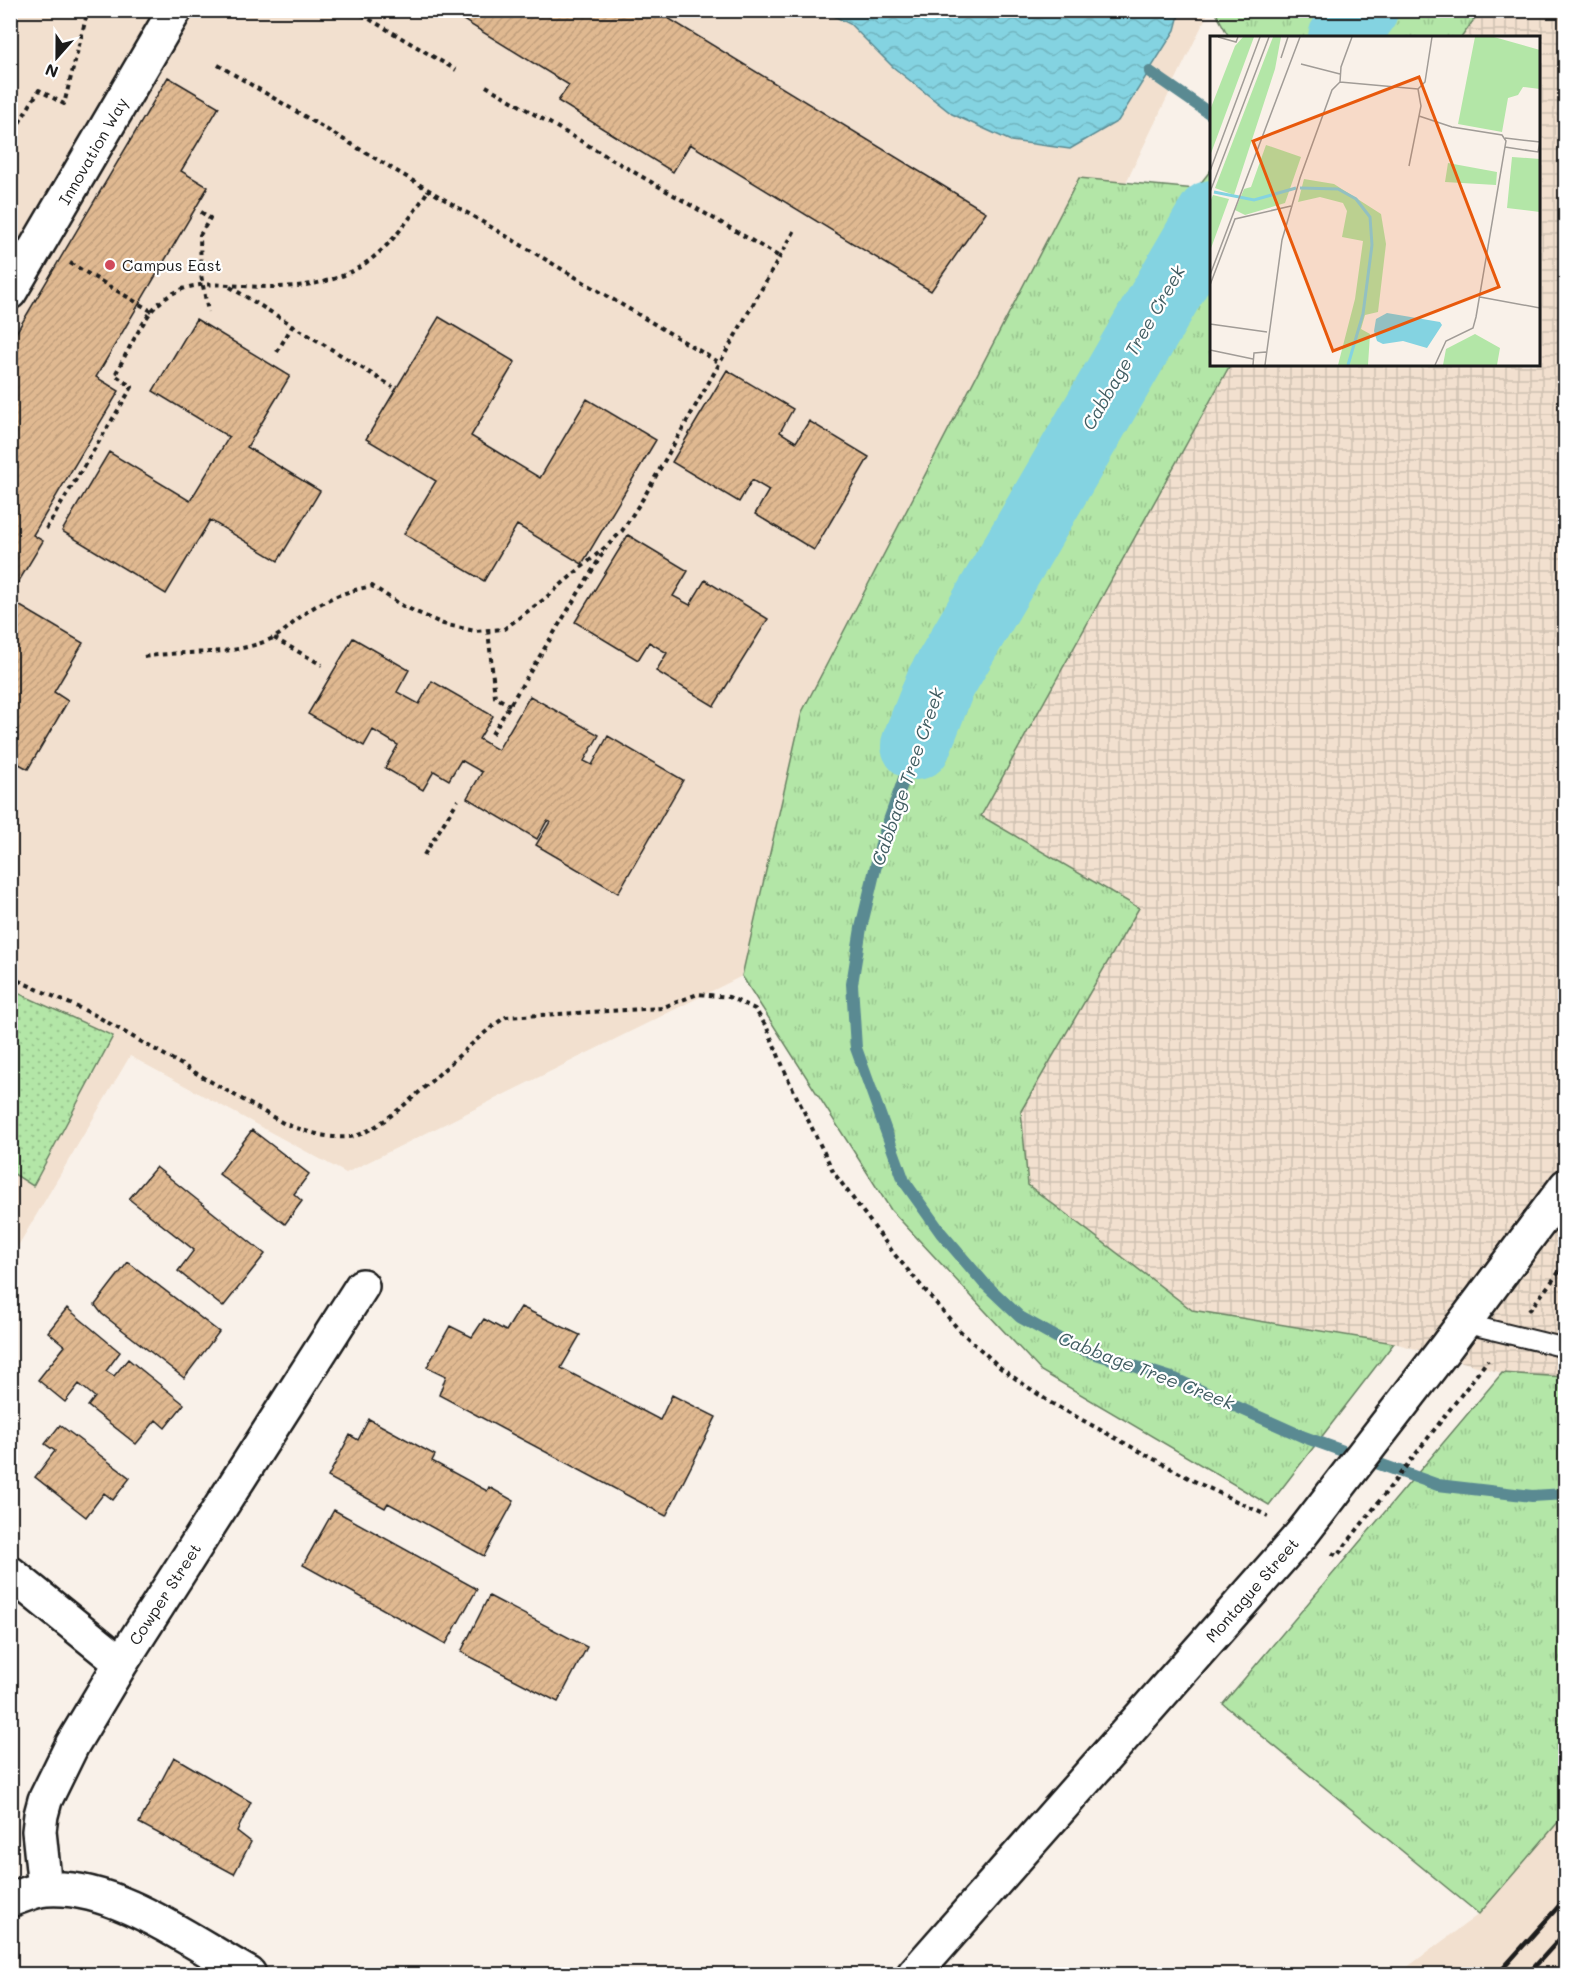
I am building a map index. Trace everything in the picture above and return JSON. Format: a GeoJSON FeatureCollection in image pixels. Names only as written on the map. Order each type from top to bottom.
{"type":"FeatureCollection","features":[{"type":"Feature","properties":{"kind":"street","name":"Innovation Way"},"geometry":{"type":"LineString","coordinates":[[10,292],[175,10]]}},
{"type":"Feature","properties":{"kind":"street","name":"Montague Street"},"geometry":{"type":"LineString","coordinates":[[914,1974],[1316,1515],[1566,1186]]}},
{"type":"Feature","properties":{"kind":"street","name":"Cowper Street"},"geometry":{"type":"LineString","coordinates":[[45,1889],[39,1831],[45,1800],[72,1745],[121,1663],[362,1286]]}},
{"type":"Feature","properties":{"kind":"street"},"geometry":{"type":"LineString","coordinates":[[10,1573],[121,1663]]}},
{"type":"Feature","properties":{"kind":"street"},"geometry":{"type":"LineString","coordinates":[[10,1900],[45,1889],[74,1890],[101,1896],[129,1907],[249,1974]]}},
{"type":"Feature","properties":{"kind":"lane"},"geometry":{"type":"LineString","coordinates":[[1455,1335],[1566,1348]]}},
{"type":"Feature","properties":{"kind":"path"},"geometry":{"type":"LineString","coordinates":[[10,138],[39,90],[64,104],[88,10]]}},
{"type":"Feature","properties":{"kind":"path"},"geometry":{"type":"LineString","coordinates":[[354,10],[456,70]]}},
{"type":"Feature","properties":{"kind":"path"},"geometry":{"type":"LineString","coordinates":[[218,65],[720,363]]}},
{"type":"Feature","properties":{"kind":"path"},"geometry":{"type":"LineString","coordinates":[[486,86],[780,257]]}},
{"type":"Feature","properties":{"kind":"path"},"geometry":{"type":"LineString","coordinates":[[46,529],[132,387],[115,375],[156,305],[189,285],[274,288],[330,281],[377,257],[407,224],[429,189]]}},
{"type":"Feature","properties":{"kind":"path"},"geometry":{"type":"LineString","coordinates":[[201,212],[210,218],[200,235],[208,312]]}},
{"type":"Feature","properties":{"kind":"path"},"geometry":{"type":"LineString","coordinates":[[144,657],[162,653],[235,651],[274,638],[308,611],[339,592],[372,586],[403,606],[443,624],[475,631],[504,629],[543,600],[622,531],[644,497],[795,230]]}},
{"type":"Feature","properties":{"kind":"path"},"geometry":{"type":"LineString","coordinates":[[67,261],[153,312]]}},
{"type":"Feature","properties":{"kind":"path"},"geometry":{"type":"LineString","coordinates":[[227,285],[393,387]]}},
{"type":"Feature","properties":{"kind":"path"},"geometry":{"type":"LineString","coordinates":[[278,352],[293,326]]}},
{"type":"Feature","properties":{"kind":"path"},"geometry":{"type":"LineString","coordinates":[[492,734],[609,544]]}},
{"type":"Feature","properties":{"kind":"path"},"geometry":{"type":"LineString","coordinates":[[488,630],[495,697],[510,705]]}},
{"type":"Feature","properties":{"kind":"path"},"geometry":{"type":"LineString","coordinates":[[274,638],[322,665]]}},
{"type":"Feature","properties":{"kind":"path"},"geometry":{"type":"LineString","coordinates":[[424,855],[458,800]]}},
{"type":"Feature","properties":{"kind":"path"},"geometry":{"type":"LineString","coordinates":[[10,977],[93,1014],[285,1125],[320,1136],[351,1137],[385,1122],[486,1029],[506,1017],[661,1008],[698,994],[729,997],[755,1009],[767,1029],[789,1081],[834,1173],[895,1255],[959,1330],[1003,1370],[1051,1403],[1198,1483],[1258,1510]]}},
{"type":"Feature","properties":{"kind":"path"},"geometry":{"type":"LineString","coordinates":[[1337,1556],[1485,1362]]}},
{"type":"Feature","properties":{"kind":"shaded area"},"geometry":{"type":"Polygon","coordinates":[[[11,11],[1209,11],[742,976],[346,1173],[130,1056],[11,1258],[11,11]]]}},
{"type":"Feature","properties":{"kind":"shaded area"},"geometry":{"type":"Polygon","coordinates":[[[1480,11],[1565,11],[1565,1377],[1502,1373],[1394,1343],[1192,1310],[1028,1185],[1021,1111],[1139,908],[981,816],[1229,366],[1540,366],[1540,36],[1462,36],[1480,11]]]}},
{"type":"Feature","properties":{"kind":"shaded area"},"geometry":{"type":"Polygon","coordinates":[[[1565,1813],[1565,1974],[1398,1974],[1479,1914],[1565,1813]]]}},
{"type":"Feature","properties":{"kind":"green space"},"geometry":{"type":"Polygon","coordinates":[[[1219,10],[1480,11],[1462,36],[1228,36],[1217,15],[1219,10]]]}},
{"type":"Feature","properties":{"kind":"green space"},"geometry":{"type":"Polygon","coordinates":[[[1210,171],[1210,366],[1229,366],[981,816],[1139,908],[1021,1111],[1028,1185],[1192,1310],[1394,1343],[1269,1505],[1041,1371],[891,1210],[742,976],[802,712],[1079,178],[1196,189],[1210,171]]]}},
{"type":"Feature","properties":{"kind":"green space"},"geometry":{"type":"Polygon","coordinates":[[[11,990],[113,1036],[33,1186],[11,1172],[11,990]]]}},
{"type":"Feature","properties":{"kind":"green space"},"geometry":{"type":"Polygon","coordinates":[[[1502,1373],[1565,1377],[1566,1813],[1479,1914],[1223,1704],[1502,1373]]]}},
{"type":"Feature","properties":{"kind":"water"},"geometry":{"type":"Polygon","coordinates":[[[824,11],[1180,11],[1175,30],[1118,121],[1070,149],[1011,141],[952,114],[893,67],[850,24],[824,11]]]}},
{"type":"Feature","properties":{"kind":"building"},"geometry":{"type":"Polygon","coordinates":[[[447,10],[655,10],[986,212],[931,291],[690,144],[673,172],[558,101],[569,85],[447,10]]]}},
{"type":"Feature","properties":{"kind":"building","name":"Campus East"},"geometry":{"type":"Polygon","coordinates":[[[168,77],[219,107],[181,171],[208,187],[96,377],[119,391],[33,535],[43,541],[10,596],[10,343],[168,77]]]}},
{"type":"Feature","properties":{"kind":"building"},"geometry":{"type":"Polygon","coordinates":[[[439,317],[515,362],[471,436],[540,478],[587,399],[656,440],[582,564],[517,525],[484,581],[404,534],[436,481],[366,439],[439,317]]]}},
{"type":"Feature","properties":{"kind":"building","name":"Campus East"},"geometry":{"type":"Polygon","coordinates":[[[196,319],[290,376],[247,447],[320,491],[278,561],[210,520],[166,594],[62,531],[109,452],[190,501],[229,437],[153,391],[196,319]]]}},
{"type":"Feature","properties":{"kind":"building"},"geometry":{"type":"Polygon","coordinates":[[[727,370],[793,409],[780,432],[796,442],[809,421],[869,457],[814,550],[755,514],[769,490],[752,480],[739,502],[672,462],[727,370]]]}},
{"type":"Feature","properties":{"kind":"building"},"geometry":{"type":"Polygon","coordinates":[[[628,535],[688,571],[673,596],[690,605],[705,580],[768,619],[714,706],[656,671],[667,653],[649,642],[638,660],[575,622],[628,535]]]}},
{"type":"Feature","properties":{"kind":"building"},"geometry":{"type":"Polygon","coordinates":[[[10,600],[83,643],[54,692],[68,701],[28,769],[10,759],[10,600]]]}},
{"type":"Feature","properties":{"kind":"building"},"geometry":{"type":"Polygon","coordinates":[[[353,638],[409,670],[397,692],[419,704],[432,681],[493,716],[479,739],[498,750],[530,696],[599,735],[584,761],[592,765],[608,736],[683,780],[618,893],[536,845],[550,822],[547,821],[537,839],[467,798],[482,772],[461,760],[449,780],[434,771],[423,790],[385,768],[398,745],[373,730],[364,746],[308,714],[353,638]]]}},
{"type":"Feature","properties":{"kind":"building"},"geometry":{"type":"Polygon","coordinates":[[[252,1130],[309,1174],[294,1194],[302,1201],[285,1224],[219,1174],[252,1130]]]}},
{"type":"Feature","properties":{"kind":"building"},"geometry":{"type":"Polygon","coordinates":[[[156,1167],[265,1254],[223,1307],[178,1271],[194,1250],[129,1199],[156,1167]]]}},
{"type":"Feature","properties":{"kind":"building"},"geometry":{"type":"Polygon","coordinates":[[[128,1262],[219,1332],[184,1378],[102,1314],[95,1305],[128,1262]]]}},
{"type":"Feature","properties":{"kind":"building"},"geometry":{"type":"Polygon","coordinates":[[[521,1307],[580,1335],[561,1368],[660,1420],[672,1395],[716,1417],[666,1516],[439,1395],[446,1376],[427,1367],[450,1326],[472,1337],[484,1319],[506,1331],[521,1307]]]}},
{"type":"Feature","properties":{"kind":"building"},"geometry":{"type":"Polygon","coordinates":[[[67,1308],[120,1352],[106,1371],[114,1376],[128,1359],[184,1404],[165,1428],[156,1420],[136,1444],[88,1406],[95,1397],[79,1384],[65,1402],[38,1380],[65,1346],[48,1332],[67,1308]]]}},
{"type":"Feature","properties":{"kind":"building"},"geometry":{"type":"Polygon","coordinates":[[[369,1419],[435,1455],[432,1461],[487,1491],[489,1487],[514,1501],[484,1556],[388,1503],[385,1508],[328,1477],[350,1435],[358,1440],[369,1419]]]}},
{"type":"Feature","properties":{"kind":"building"},"geometry":{"type":"Polygon","coordinates":[[[60,1425],[130,1478],[113,1500],[104,1493],[86,1517],[35,1477],[55,1451],[45,1444],[60,1425]]]}},
{"type":"Feature","properties":{"kind":"building"},"geometry":{"type":"Polygon","coordinates":[[[334,1510],[477,1589],[446,1644],[303,1565],[334,1510]]]}},
{"type":"Feature","properties":{"kind":"building"},"geometry":{"type":"Polygon","coordinates":[[[489,1596],[587,1647],[558,1702],[461,1652],[489,1596]]]}},
{"type":"Feature","properties":{"kind":"building"},"geometry":{"type":"Polygon","coordinates":[[[174,1757],[251,1802],[237,1831],[251,1842],[234,1874],[139,1823],[174,1757]]]}},
{"type":"Feature","properties":{"kind":"waterway","name":"Cabbage Tree Creek"},"geometry":{"type":"LineString","coordinates":[[1344,36],[1363,10]]}},
{"type":"Feature","properties":{"kind":"waterway"},"geometry":{"type":"LineString","coordinates":[[1150,72],[1210,114]]}},
{"type":"Feature","properties":{"kind":"waterway","name":"Cabbage Tree Creek"},"geometry":{"type":"LineString","coordinates":[[916,745],[940,684],[1210,218]]}},
{"type":"Feature","properties":{"kind":"waterway","name":"Cabbage Tree Creek"},"geometry":{"type":"LineString","coordinates":[[916,745],[882,840],[861,928],[852,984],[856,1048],[904,1181],[941,1233],[984,1283],[1020,1317],[1074,1347],[1175,1379],[1304,1437],[1438,1485],[1532,1496],[1566,1494]]}},
{"type":"Feature","properties":{"kind":"railway"},"geometry":{"type":"LineString","coordinates":[[1498,1974],[1566,1898]]}},
{"type":"Feature","properties":{"kind":"railway"},"geometry":{"type":"LineString","coordinates":[[1528,1974],[1566,1932]]}},
{"type":"Feature","properties":{"kind":"place","name":"Campus East"},"geometry":{"type":"Point","coordinates":[110,265]}}]}
